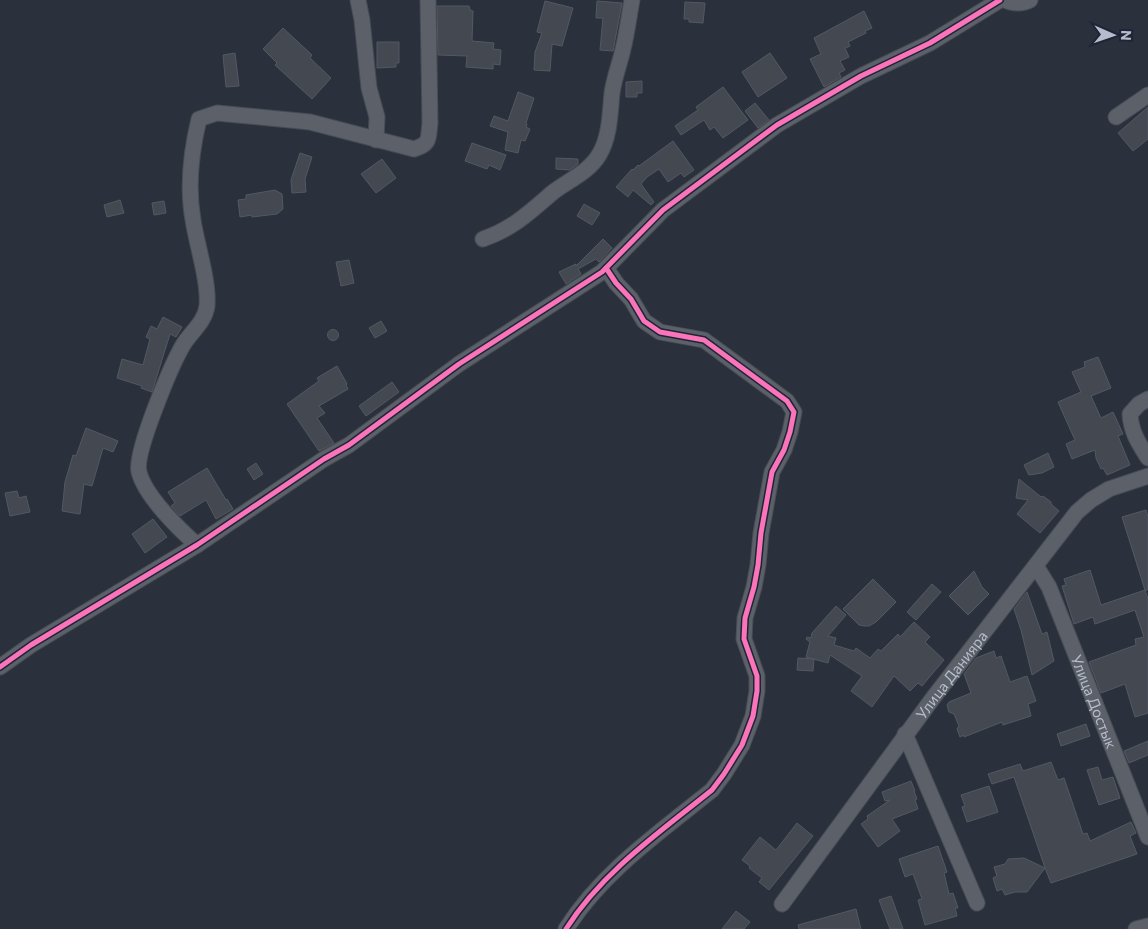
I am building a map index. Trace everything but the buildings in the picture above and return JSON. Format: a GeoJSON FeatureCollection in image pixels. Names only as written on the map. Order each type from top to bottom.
{"type":"FeatureCollection","features":[{"type":"Feature","properties":{"kind":"street"},"geometry":{"type":"LineString","coordinates":[[358,0],[369,88],[377,117],[376,140]]}},
{"type":"Feature","properties":{"kind":"street"},"geometry":{"type":"LineString","coordinates":[[197,545],[178,528],[151,495],[143,484],[138,470],[141,448],[169,375],[184,343],[202,321],[207,307],[205,282],[192,218],[190,182],[194,142],[199,119],[217,113],[310,122],[414,148],[424,146],[428,140],[430,123],[428,0]]}},
{"type":"Feature","properties":{"kind":"street"},"geometry":{"type":"LineString","coordinates":[[483,239],[500,233],[525,217],[554,192],[583,172],[599,156],[609,126],[612,93],[624,48],[632,0]]}},
{"type":"Feature","properties":{"kind":"street"},"geometry":{"type":"LineString","coordinates":[[0,667],[31,645],[197,545],[324,459],[349,445],[459,364],[606,268],[663,210],[777,124],[861,76],[930,43],[1000,0]]}},
{"type":"Feature","properties":{"kind":"street"},"geometry":{"type":"LineString","coordinates":[[1006,0],[1011,3],[1030,0]]}},
{"type":"Feature","properties":{"kind":"street"},"geometry":{"type":"LineString","coordinates":[[1116,117],[1148,95]]}},
{"type":"Feature","properties":{"kind":"street"},"geometry":{"type":"LineString","coordinates":[[566,929],[595,891],[619,868],[712,790],[742,745],[753,716],[757,691],[757,676],[744,640],[745,618],[754,587],[772,472],[784,450],[794,412],[787,401],[704,340],[660,332],[644,321],[606,268]]}},
{"type":"Feature","properties":{"kind":"street"},"geometry":{"type":"LineString","coordinates":[[1148,399],[1139,404],[1130,414],[1130,424],[1134,436],[1148,458]]}},
{"type":"Feature","properties":{"kind":"street","name":"Улица Данияра"},"geometry":{"type":"LineString","coordinates":[[782,904],[905,734],[1077,512],[1091,500],[1109,489],[1148,476]]}},
{"type":"Feature","properties":{"kind":"street","name":"Улица Достык"},"geometry":{"type":"LineString","coordinates":[[1036,566],[1049,587],[1148,837]]}},
{"type":"Feature","properties":{"kind":"street"},"geometry":{"type":"LineString","coordinates":[[905,734],[977,903]]}},
{"type":"Feature","properties":{"kind":"street"},"geometry":{"type":"LineString","coordinates":[[1136,929],[1148,926]]}},
{"type":"Feature","properties":{"kind":"cycle path"},"geometry":{"type":"LineString","coordinates":[[0,667],[31,645],[197,545],[324,459],[349,445],[459,364],[602,272],[663,210],[777,125],[861,76],[930,43],[1000,0]]}},
{"type":"Feature","properties":{"kind":"cycle path"},"geometry":{"type":"LineString","coordinates":[[566,929],[580,908],[614,871],[652,837],[712,790],[742,745],[753,716],[757,691],[757,676],[744,639],[745,618],[754,587],[772,472],[784,450],[794,412],[787,401],[704,340],[660,332],[644,321],[631,299],[616,283],[606,268]]}}]}
